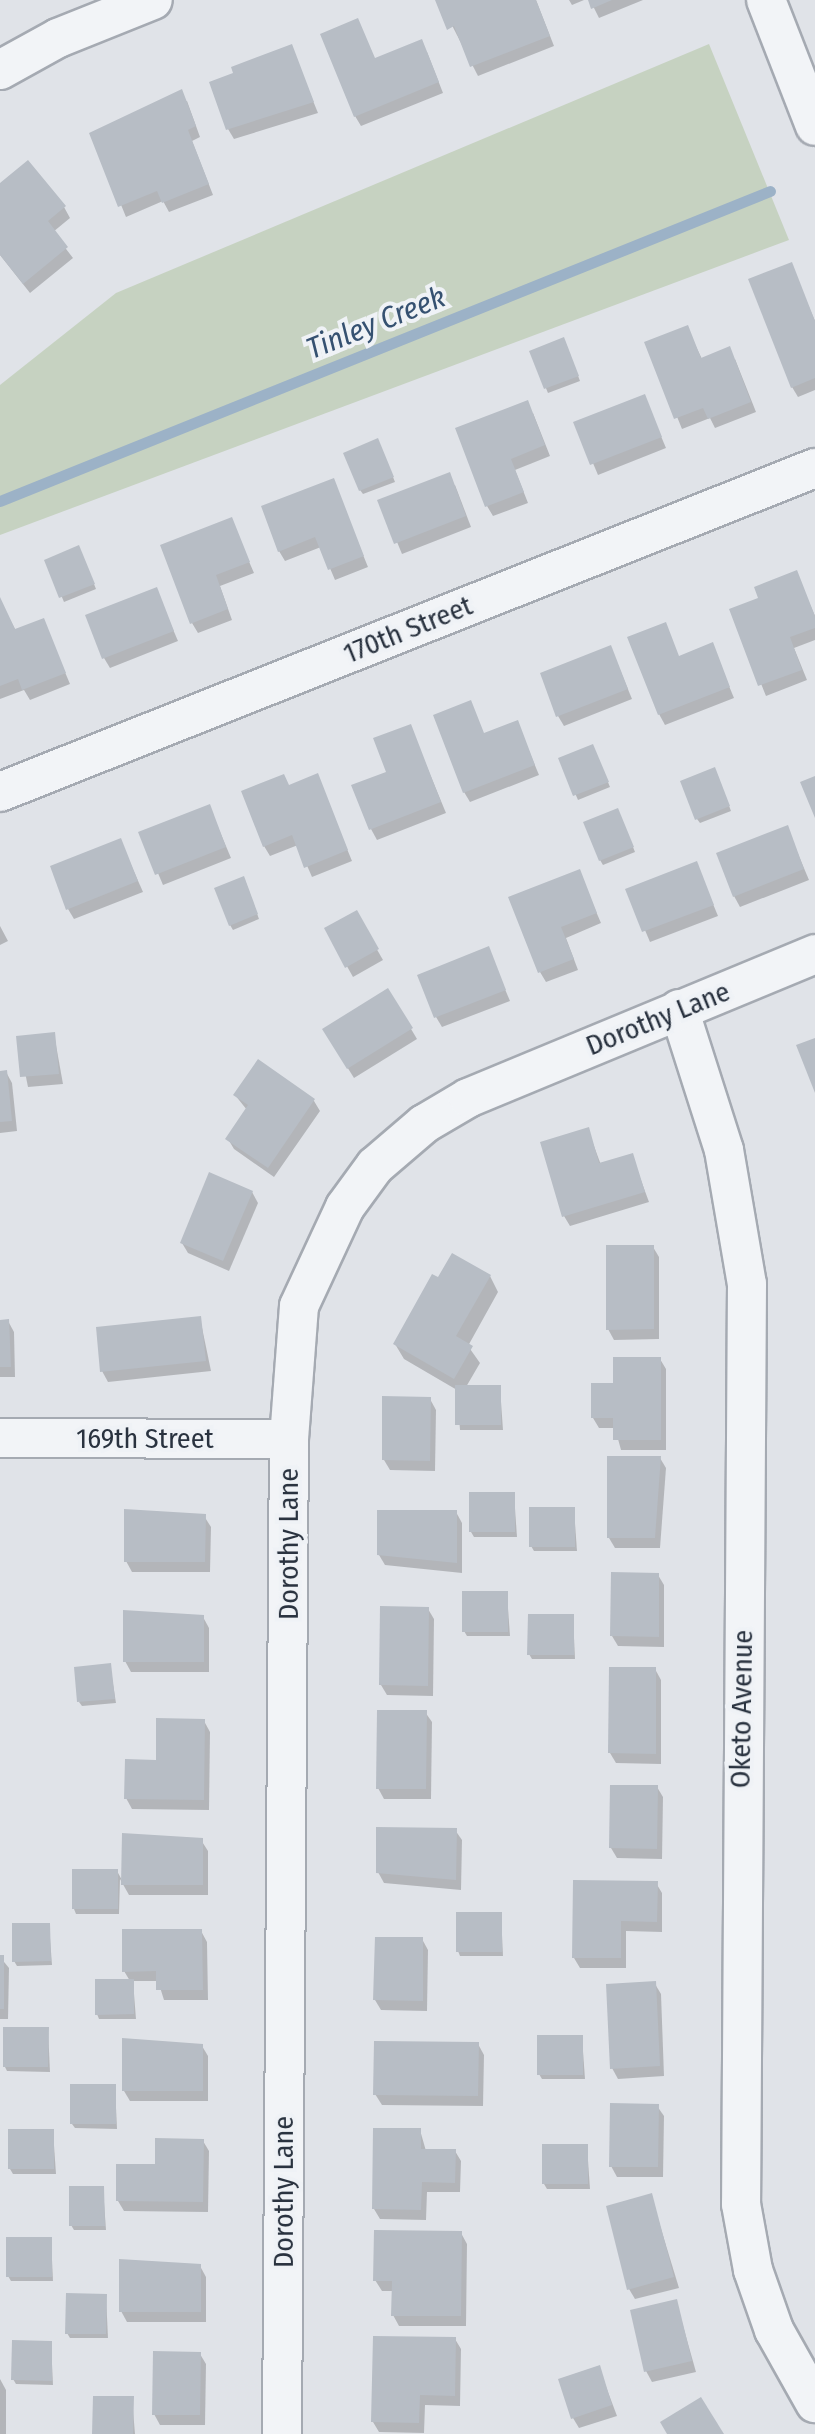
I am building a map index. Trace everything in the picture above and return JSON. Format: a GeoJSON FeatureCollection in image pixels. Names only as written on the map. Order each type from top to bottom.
{"type":"FeatureCollection","features":[{"type":"Feature","properties":{"kind":"street"},"geometry":{"type":"LineString","coordinates":[[0,70],[58,38],[153,0]]}},
{"type":"Feature","properties":{"kind":"street"},"geometry":{"type":"LineString","coordinates":[[766,0],[815,126]]}},
{"type":"Feature","properties":{"kind":"street","name":"170th Street"},"geometry":{"type":"LineString","coordinates":[[0,792],[815,468]]}},
{"type":"Feature","properties":{"kind":"street","name":"Dorothy Lane"},"geometry":{"type":"LineString","coordinates":[[282,2434],[289,1439],[299,1306],[345,1207],[375,1166],[424,1124],[468,1098],[815,954]]}},
{"type":"Feature","properties":{"kind":"street","name":"Oketo Avenue"},"geometry":{"type":"LineString","coordinates":[[679,1009],[724,1150],[747,1284],[741,2204],[753,2270],[774,2330],[815,2403]]}},
{"type":"Feature","properties":{"kind":"street","name":"169th Street"},"geometry":{"type":"LineString","coordinates":[[0,1438],[289,1439]]}},
{"type":"Feature","properties":{"kind":"green space"},"geometry":{"type":"Polygon","coordinates":[[[709,44],[789,240],[0,535],[0,385],[116,293],[709,44]]]}},
{"type":"Feature","properties":{"kind":"building"},"geometry":{"type":"Polygon","coordinates":[[[435,0],[536,0],[550,36],[470,67],[454,26],[447,30],[435,0]]]}},
{"type":"Feature","properties":{"kind":"building"},"geometry":{"type":"Polygon","coordinates":[[[588,0],[612,0],[591,9],[588,0]]]}},
{"type":"Feature","properties":{"kind":"building"},"geometry":{"type":"Polygon","coordinates":[[[358,18],[375,58],[422,39],[439,82],[354,117],[320,34],[358,18]]]}},
{"type":"Feature","properties":{"kind":"building"},"geometry":{"type":"Polygon","coordinates":[[[292,44],[314,102],[226,130],[209,82],[233,73],[231,67],[292,44]]]}},
{"type":"Feature","properties":{"kind":"building"},"geometry":{"type":"Polygon","coordinates":[[[182,89],[196,126],[188,130],[209,184],[162,203],[157,191],[118,207],[89,133],[182,89]]]}},
{"type":"Feature","properties":{"kind":"building"},"geometry":{"type":"Polygon","coordinates":[[[28,160],[66,206],[48,221],[68,247],[23,284],[0,255],[0,183],[28,160]]]}},
{"type":"Feature","properties":{"kind":"building"},"geometry":{"type":"Polygon","coordinates":[[[792,262],[815,321],[815,378],[791,388],[748,279],[792,262]]]}},
{"type":"Feature","properties":{"kind":"building"},"geometry":{"type":"Polygon","coordinates":[[[688,325],[701,358],[730,346],[751,402],[708,419],[703,408],[674,419],[644,342],[688,325]]]}},
{"type":"Feature","properties":{"kind":"building"},"geometry":{"type":"Polygon","coordinates":[[[564,337],[579,376],[544,389],[529,351],[564,337]]]}},
{"type":"Feature","properties":{"kind":"building"},"geometry":{"type":"Polygon","coordinates":[[[645,394],[662,437],[590,465],[573,422],[645,394]]]}},
{"type":"Feature","properties":{"kind":"building"},"geometry":{"type":"Polygon","coordinates":[[[528,400],[545,445],[511,459],[524,492],[485,507],[455,428],[528,400]]]}},
{"type":"Feature","properties":{"kind":"building"},"geometry":{"type":"Polygon","coordinates":[[[378,438],[394,477],[359,491],[343,453],[378,438]]]}},
{"type":"Feature","properties":{"kind":"building"},"geometry":{"type":"Polygon","coordinates":[[[450,472],[466,516],[394,544],[377,500],[450,472]]]}},
{"type":"Feature","properties":{"kind":"building"},"geometry":{"type":"Polygon","coordinates":[[[334,478],[364,556],[328,570],[315,537],[278,552],[261,506],[334,478]]]}},
{"type":"Feature","properties":{"kind":"building"},"geometry":{"type":"Polygon","coordinates":[[[232,517],[250,562],[216,575],[228,609],[190,624],[160,545],[232,517]]]}},
{"type":"Feature","properties":{"kind":"building"},"geometry":{"type":"Polygon","coordinates":[[[79,545],[95,584],[59,598],[44,560],[79,545]]]}},
{"type":"Feature","properties":{"kind":"building"},"geometry":{"type":"Polygon","coordinates":[[[797,570],[815,616],[815,628],[790,637],[802,670],[758,686],[729,609],[758,598],[754,587],[797,570]]]}},
{"type":"Feature","properties":{"kind":"building"},"geometry":{"type":"Polygon","coordinates":[[[157,587],[174,631],[102,659],[85,615],[157,587]]]}},
{"type":"Feature","properties":{"kind":"building"},"geometry":{"type":"Polygon","coordinates":[[[0,597],[15,629],[44,618],[66,673],[22,690],[18,679],[0,686],[0,597]]]}},
{"type":"Feature","properties":{"kind":"building"},"geometry":{"type":"Polygon","coordinates":[[[666,622],[679,656],[713,642],[730,687],[658,715],[627,637],[666,622]]]}},
{"type":"Feature","properties":{"kind":"building"},"geometry":{"type":"Polygon","coordinates":[[[611,645],[628,689],[556,717],[540,673],[611,645]]]}},
{"type":"Feature","properties":{"kind":"building"},"geometry":{"type":"Polygon","coordinates":[[[471,700],[484,733],[518,720],[535,765],[463,793],[433,715],[471,700]]]}},
{"type":"Feature","properties":{"kind":"building"},"geometry":{"type":"Polygon","coordinates":[[[411,724],[441,802],[369,830],[351,785],[386,772],[373,738],[411,724]]]}},
{"type":"Feature","properties":{"kind":"building"},"geometry":{"type":"Polygon","coordinates":[[[593,744],[609,782],[573,796],[558,758],[593,744]]]}},
{"type":"Feature","properties":{"kind":"building"},"geometry":{"type":"Polygon","coordinates":[[[715,767],[730,806],[695,820],[680,781],[715,767]]]}},
{"type":"Feature","properties":{"kind":"building"},"geometry":{"type":"Polygon","coordinates":[[[318,773],[348,850],[304,868],[292,835],[263,847],[241,791],[284,774],[289,785],[318,773]]]}},
{"type":"Feature","properties":{"kind":"building"},"geometry":{"type":"Polygon","coordinates":[[[815,776],[815,818],[800,782],[815,776]]]}},
{"type":"Feature","properties":{"kind":"building"},"geometry":{"type":"Polygon","coordinates":[[[210,804],[226,847],[155,875],[138,832],[210,804]]]}},
{"type":"Feature","properties":{"kind":"building"},"geometry":{"type":"Polygon","coordinates":[[[618,808],[634,847],[599,861],[583,822],[618,808]]]}},
{"type":"Feature","properties":{"kind":"building"},"geometry":{"type":"Polygon","coordinates":[[[788,825],[804,869],[733,897],[716,853],[788,825]]]}},
{"type":"Feature","properties":{"kind":"building"},"geometry":{"type":"Polygon","coordinates":[[[121,838],[138,881],[66,910],[50,866],[121,838]]]}},
{"type":"Feature","properties":{"kind":"building"},"geometry":{"type":"Polygon","coordinates":[[[697,861],[714,905],[642,932],[625,889],[697,861]]]}},
{"type":"Feature","properties":{"kind":"building"},"geometry":{"type":"Polygon","coordinates":[[[580,869],[597,913],[561,927],[574,959],[538,973],[508,897],[580,869]]]}},
{"type":"Feature","properties":{"kind":"building"},"geometry":{"type":"Polygon","coordinates":[[[244,876],[258,914],[229,926],[214,888],[244,876]]]}},
{"type":"Feature","properties":{"kind":"building"},"geometry":{"type":"Polygon","coordinates":[[[357,910],[379,949],[345,968],[324,928],[357,910]]]}},
{"type":"Feature","properties":{"kind":"building"},"geometry":{"type":"Polygon","coordinates":[[[489,946],[506,990],[434,1018],[417,975],[489,946]]]}},
{"type":"Feature","properties":{"kind":"building"},"geometry":{"type":"Polygon","coordinates":[[[388,988],[413,1028],[347,1069],[322,1029],[388,988]]]}},
{"type":"Feature","properties":{"kind":"building"},"geometry":{"type":"Polygon","coordinates":[[[55,1032],[59,1074],[20,1077],[16,1036],[55,1032]]]}},
{"type":"Feature","properties":{"kind":"building"},"geometry":{"type":"Polygon","coordinates":[[[815,1038],[815,1093],[796,1045],[815,1038]]]}},
{"type":"Feature","properties":{"kind":"building"},"geometry":{"type":"Polygon","coordinates":[[[258,1059],[315,1099],[268,1168],[225,1139],[248,1105],[233,1095],[258,1059]]]}},
{"type":"Feature","properties":{"kind":"building"},"geometry":{"type":"Polygon","coordinates":[[[7,1070],[12,1121],[0,1122],[0,1071],[7,1070]]]}},
{"type":"Feature","properties":{"kind":"building"},"geometry":{"type":"Polygon","coordinates":[[[589,1127],[599,1163],[633,1153],[645,1192],[562,1217],[540,1142],[589,1127]]]}},
{"type":"Feature","properties":{"kind":"building"},"geometry":{"type":"Polygon","coordinates":[[[209,1172],[253,1191],[223,1261],[180,1243],[209,1172]]]}},
{"type":"Feature","properties":{"kind":"building"},"geometry":{"type":"Polygon","coordinates":[[[606,1245],[654,1245],[654,1329],[606,1330],[606,1245]]]}},
{"type":"Feature","properties":{"kind":"building"},"geometry":{"type":"Polygon","coordinates":[[[452,1253],[491,1275],[456,1336],[473,1346],[454,1379],[393,1344],[432,1274],[438,1277],[452,1253]]]}},
{"type":"Feature","properties":{"kind":"building"},"geometry":{"type":"Polygon","coordinates":[[[201,1316],[206,1361],[100,1372],[96,1327],[201,1316]]]}},
{"type":"Feature","properties":{"kind":"building"},"geometry":{"type":"Polygon","coordinates":[[[9,1319],[11,1367],[0,1367],[0,1320],[9,1319]]]}},
{"type":"Feature","properties":{"kind":"building"},"geometry":{"type":"Polygon","coordinates":[[[613,1357],[661,1357],[661,1440],[613,1440],[613,1418],[591,1418],[591,1383],[613,1383],[613,1357]]]}},
{"type":"Feature","properties":{"kind":"building"},"geometry":{"type":"Polygon","coordinates":[[[455,1385],[501,1385],[501,1425],[455,1425],[455,1385]]]}},
{"type":"Feature","properties":{"kind":"building"},"geometry":{"type":"Polygon","coordinates":[[[382,1396],[431,1397],[430,1461],[382,1460],[382,1396]]]}},
{"type":"Feature","properties":{"kind":"building"},"geometry":{"type":"Polygon","coordinates":[[[607,1456],[661,1456],[655,1538],[607,1538],[607,1456]]]}},
{"type":"Feature","properties":{"kind":"building"},"geometry":{"type":"Polygon","coordinates":[[[469,1492],[515,1492],[515,1532],[469,1532],[469,1492]]]}},
{"type":"Feature","properties":{"kind":"building"},"geometry":{"type":"Polygon","coordinates":[[[529,1507],[575,1507],[575,1547],[529,1547],[529,1507]]]}},
{"type":"Feature","properties":{"kind":"building"},"geometry":{"type":"Polygon","coordinates":[[[124,1509],[206,1514],[205,1562],[124,1562],[124,1509]]]}},
{"type":"Feature","properties":{"kind":"building"},"geometry":{"type":"Polygon","coordinates":[[[377,1510],[457,1510],[457,1563],[377,1555],[377,1510]]]}},
{"type":"Feature","properties":{"kind":"building"},"geometry":{"type":"Polygon","coordinates":[[[611,1572],[659,1573],[659,1637],[610,1636],[611,1572]]]}},
{"type":"Feature","properties":{"kind":"building"},"geometry":{"type":"Polygon","coordinates":[[[462,1591],[508,1591],[508,1632],[462,1632],[462,1591]]]}},
{"type":"Feature","properties":{"kind":"building"},"geometry":{"type":"Polygon","coordinates":[[[380,1606],[429,1607],[428,1686],[379,1685],[380,1606]]]}},
{"type":"Feature","properties":{"kind":"building"},"geometry":{"type":"Polygon","coordinates":[[[123,1610],[204,1615],[204,1662],[123,1662],[123,1610]]]}},
{"type":"Feature","properties":{"kind":"building"},"geometry":{"type":"Polygon","coordinates":[[[528,1614],[574,1614],[574,1655],[527,1655],[528,1614]]]}},
{"type":"Feature","properties":{"kind":"building"},"geometry":{"type":"Polygon","coordinates":[[[111,1663],[115,1699],[77,1702],[74,1667],[111,1663]]]}},
{"type":"Feature","properties":{"kind":"building"},"geometry":{"type":"Polygon","coordinates":[[[609,1667],[656,1667],[656,1754],[608,1753],[609,1667]]]}},
{"type":"Feature","properties":{"kind":"building"},"geometry":{"type":"Polygon","coordinates":[[[377,1710],[427,1710],[426,1789],[376,1789],[377,1710]]]}},
{"type":"Feature","properties":{"kind":"building"},"geometry":{"type":"Polygon","coordinates":[[[156,1718],[205,1719],[204,1800],[124,1799],[125,1759],[156,1760],[156,1718]]]}},
{"type":"Feature","properties":{"kind":"building"},"geometry":{"type":"Polygon","coordinates":[[[610,1785],[658,1785],[657,1849],[609,1848],[610,1785]]]}},
{"type":"Feature","properties":{"kind":"building"},"geometry":{"type":"Polygon","coordinates":[[[376,1827],[457,1828],[456,1880],[376,1873],[376,1827]]]}},
{"type":"Feature","properties":{"kind":"building"},"geometry":{"type":"Polygon","coordinates":[[[122,1833],[203,1838],[203,1885],[121,1885],[122,1833]]]}},
{"type":"Feature","properties":{"kind":"building"},"geometry":{"type":"Polygon","coordinates":[[[72,1869],[118,1869],[118,1909],[72,1909],[72,1869]]]}},
{"type":"Feature","properties":{"kind":"building"},"geometry":{"type":"Polygon","coordinates":[[[573,1880],[658,1881],[657,1922],[621,1921],[621,1958],[572,1958],[573,1880]]]}},
{"type":"Feature","properties":{"kind":"building"},"geometry":{"type":"Polygon","coordinates":[[[456,1912],[502,1912],[502,1952],[456,1952],[456,1912]]]}},
{"type":"Feature","properties":{"kind":"building"},"geometry":{"type":"Polygon","coordinates":[[[12,1923],[50,1923],[51,1961],[12,1962],[12,1923]]]}},
{"type":"Feature","properties":{"kind":"building"},"geometry":{"type":"Polygon","coordinates":[[[122,1929],[202,1929],[203,1990],[156,1990],[156,1971],[122,1972],[122,1929]]]}},
{"type":"Feature","properties":{"kind":"building"},"geometry":{"type":"Polygon","coordinates":[[[375,1937],[423,1937],[423,2001],[373,2000],[375,1937]]]}},
{"type":"Feature","properties":{"kind":"building"},"geometry":{"type":"Polygon","coordinates":[[[0,1955],[4,1955],[4,2009],[0,2009],[0,1955]]]}},
{"type":"Feature","properties":{"kind":"building"},"geometry":{"type":"Polygon","coordinates":[[[95,1979],[134,1979],[134,2014],[95,2015],[95,1979]]]}},
{"type":"Feature","properties":{"kind":"building"},"geometry":{"type":"Polygon","coordinates":[[[656,1981],[660,2066],[610,2069],[606,1984],[656,1981]]]}},
{"type":"Feature","properties":{"kind":"building"},"geometry":{"type":"Polygon","coordinates":[[[3,2027],[49,2027],[48,2067],[3,2067],[3,2027]]]}},
{"type":"Feature","properties":{"kind":"building"},"geometry":{"type":"Polygon","coordinates":[[[537,2035],[583,2035],[583,2075],[537,2075],[537,2035]]]}},
{"type":"Feature","properties":{"kind":"building"},"geometry":{"type":"Polygon","coordinates":[[[122,2038],[203,2044],[203,2091],[122,2091],[122,2038]]]}},
{"type":"Feature","properties":{"kind":"building"},"geometry":{"type":"Polygon","coordinates":[[[374,2041],[479,2042],[478,2096],[373,2095],[374,2041]]]}},
{"type":"Feature","properties":{"kind":"building"},"geometry":{"type":"Polygon","coordinates":[[[70,2084],[116,2084],[116,2124],[70,2124],[70,2084]]]}},
{"type":"Feature","properties":{"kind":"building"},"geometry":{"type":"Polygon","coordinates":[[[610,2103],[659,2104],[658,2167],[609,2167],[610,2103]]]}},
{"type":"Feature","properties":{"kind":"building"},"geometry":{"type":"Polygon","coordinates":[[[373,2128],[421,2128],[421,2149],[456,2149],[455,2183],[422,2182],[421,2210],[372,2209],[373,2128]]]}},
{"type":"Feature","properties":{"kind":"building"},"geometry":{"type":"Polygon","coordinates":[[[8,2129],[54,2129],[54,2169],[8,2169],[8,2129]]]}},
{"type":"Feature","properties":{"kind":"building"},"geometry":{"type":"Polygon","coordinates":[[[155,2138],[204,2139],[203,2202],[116,2201],[116,2164],[155,2164],[155,2138]]]}},
{"type":"Feature","properties":{"kind":"building"},"geometry":{"type":"Polygon","coordinates":[[[542,2144],[588,2144],[588,2184],[542,2184],[542,2144]]]}},
{"type":"Feature","properties":{"kind":"building"},"geometry":{"type":"Polygon","coordinates":[[[69,2186],[104,2186],[105,2226],[69,2226],[69,2186]]]}},
{"type":"Feature","properties":{"kind":"building"},"geometry":{"type":"Polygon","coordinates":[[[652,2193],[674,2277],[627,2290],[606,2206],[652,2193]]]}},
{"type":"Feature","properties":{"kind":"building"},"geometry":{"type":"Polygon","coordinates":[[[374,2230],[462,2231],[461,2316],[391,2316],[392,2281],[373,2281],[374,2230]]]}},
{"type":"Feature","properties":{"kind":"building"},"geometry":{"type":"Polygon","coordinates":[[[6,2237],[52,2237],[52,2277],[6,2277],[6,2237]]]}},
{"type":"Feature","properties":{"kind":"building"},"geometry":{"type":"Polygon","coordinates":[[[119,2259],[201,2264],[201,2312],[119,2312],[119,2259]]]}},
{"type":"Feature","properties":{"kind":"building"},"geometry":{"type":"Polygon","coordinates":[[[66,2293],[107,2294],[106,2334],[65,2334],[66,2293]]]}},
{"type":"Feature","properties":{"kind":"building"},"geometry":{"type":"Polygon","coordinates":[[[677,2299],[692,2361],[644,2372],[630,2310],[677,2299]]]}},
{"type":"Feature","properties":{"kind":"building"},"geometry":{"type":"Polygon","coordinates":[[[373,2336],[456,2337],[455,2396],[420,2395],[419,2423],[371,2422],[373,2336]]]}},
{"type":"Feature","properties":{"kind":"building"},"geometry":{"type":"Polygon","coordinates":[[[12,2340],[52,2341],[52,2381],[11,2380],[12,2340]]]}},
{"type":"Feature","properties":{"kind":"building"},"geometry":{"type":"Polygon","coordinates":[[[153,2351],[201,2352],[200,2415],[152,2415],[153,2351]]]}},
{"type":"Feature","properties":{"kind":"building"},"geometry":{"type":"Polygon","coordinates":[[[600,2365],[612,2405],[571,2419],[558,2379],[600,2365]]]}},
{"type":"Feature","properties":{"kind":"building"},"geometry":{"type":"Polygon","coordinates":[[[93,2396],[134,2396],[133,2434],[92,2434],[93,2396]]]}},
{"type":"Feature","properties":{"kind":"building"},"geometry":{"type":"Polygon","coordinates":[[[701,2397],[724,2434],[667,2434],[660,2422],[701,2397]]]}},
{"type":"Feature","properties":{"kind":"waterway","name":"Tinley Creek"},"geometry":{"type":"LineString","coordinates":[[0,501],[770,191]]}}]}
